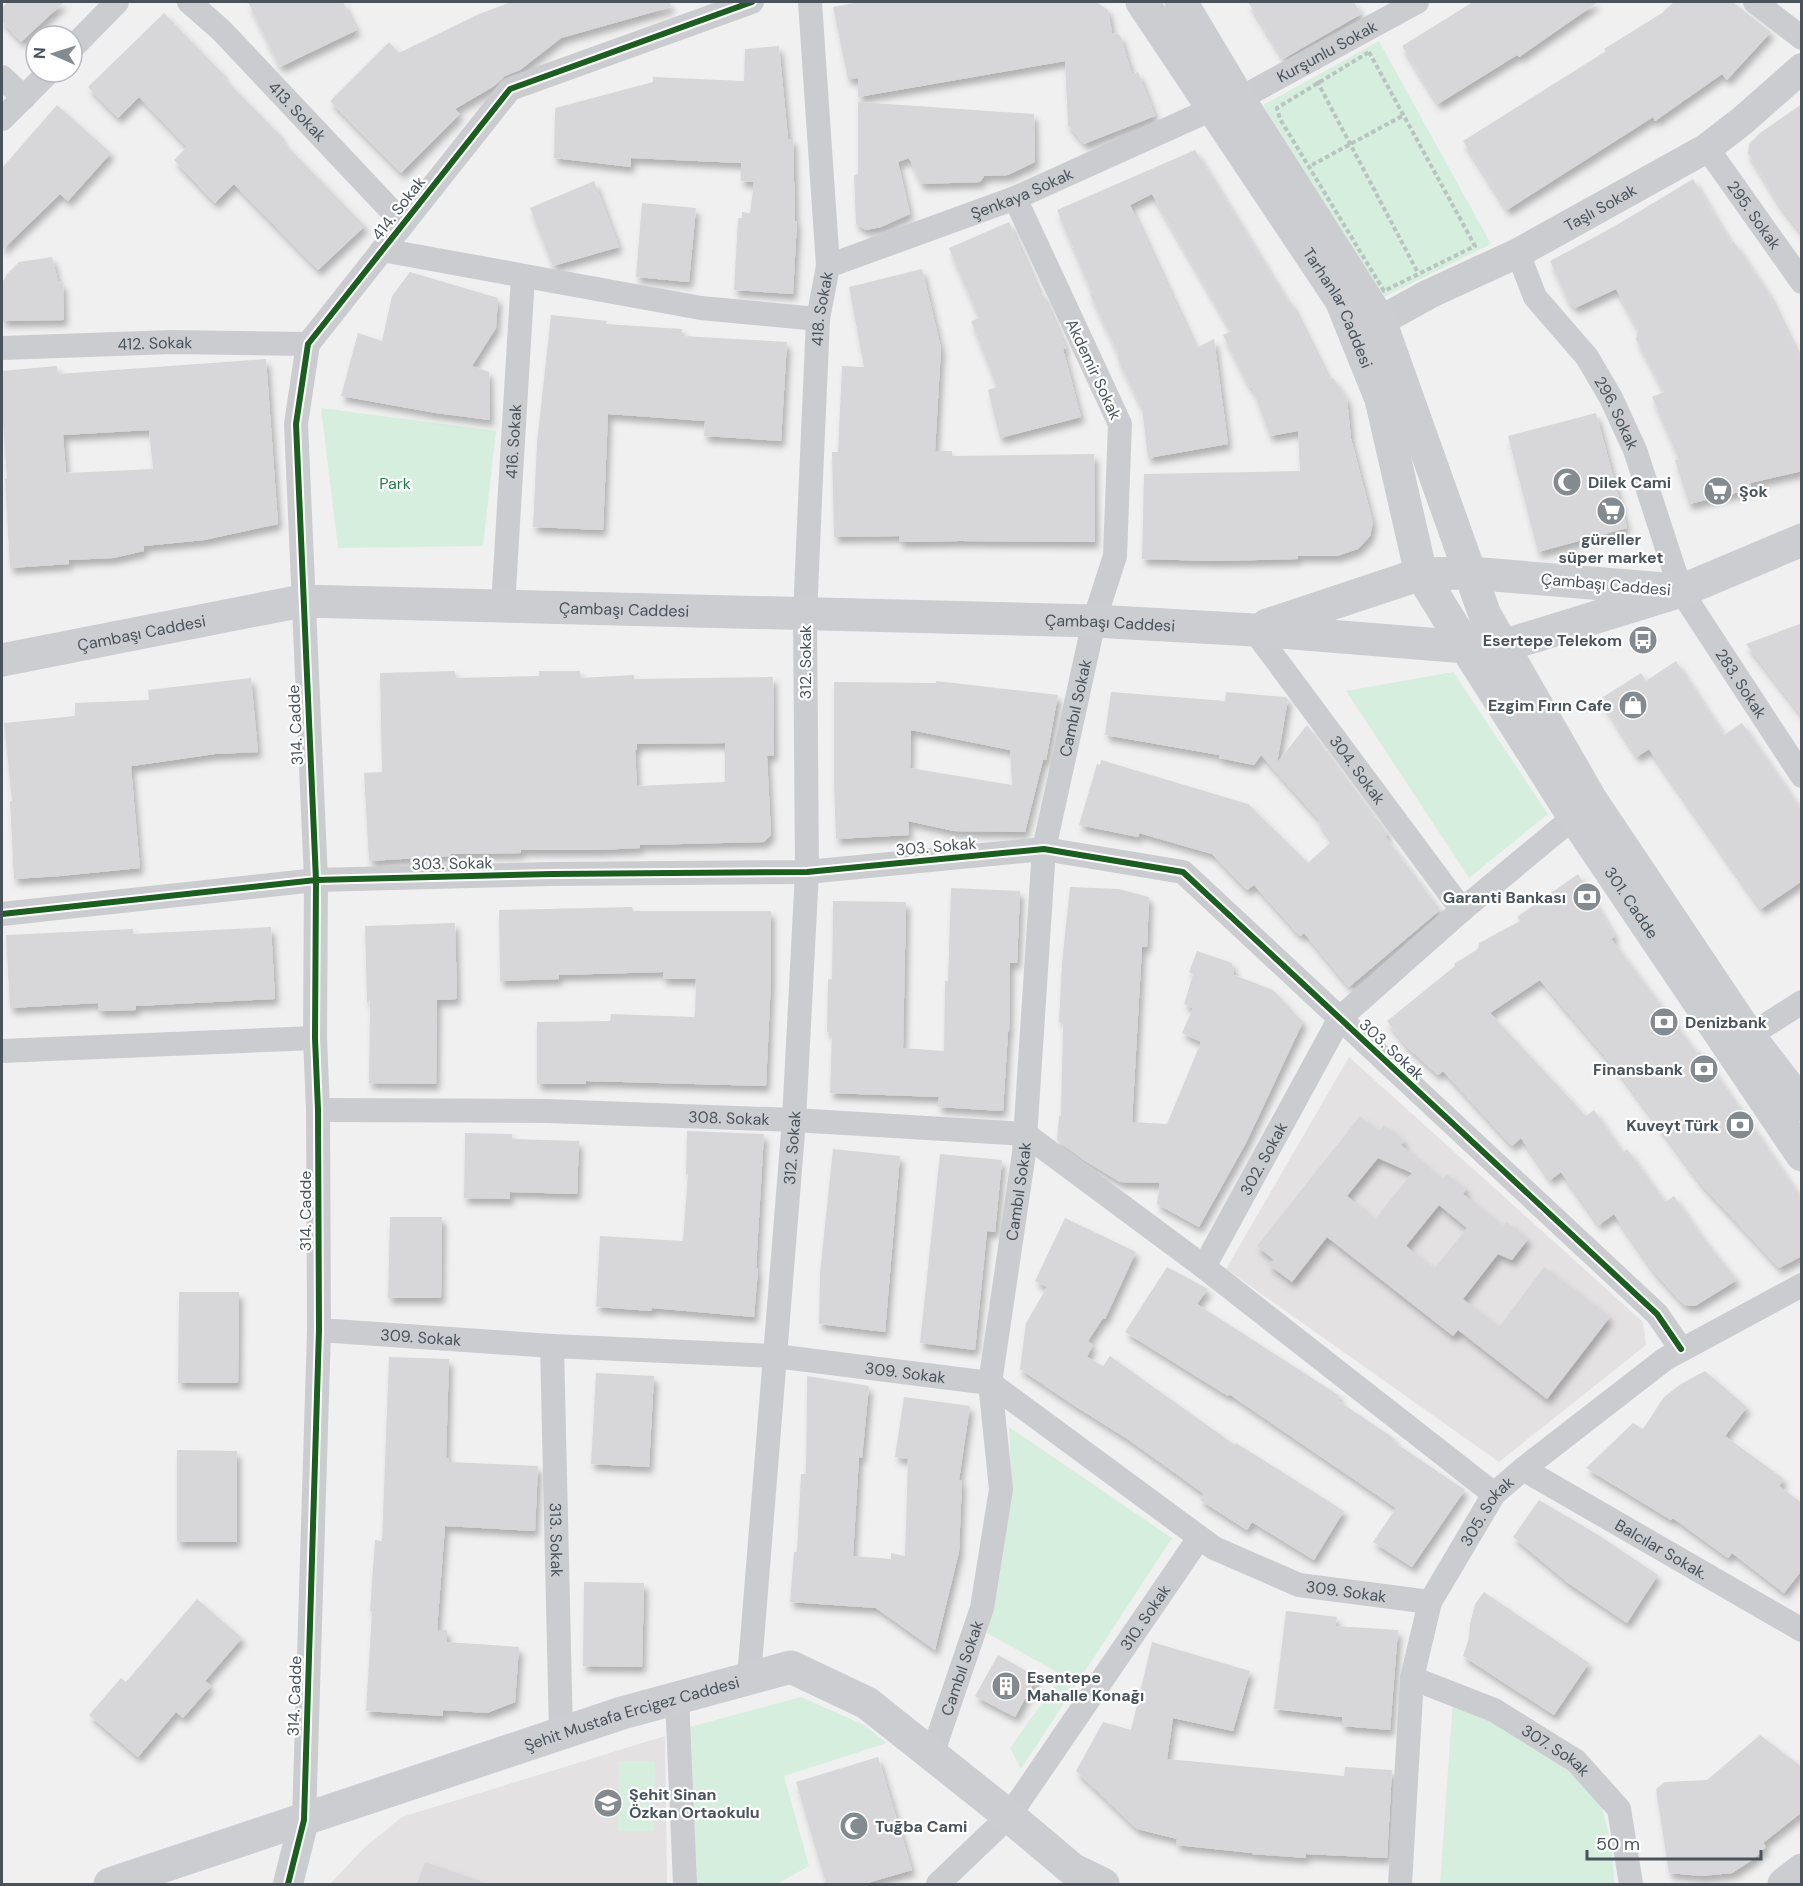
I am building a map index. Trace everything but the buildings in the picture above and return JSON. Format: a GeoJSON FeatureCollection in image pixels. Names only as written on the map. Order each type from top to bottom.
{"type":"FeatureCollection","features":[{"type":"Feature","properties":{"kind":"main road","name":"Tarhanlar Caddesi"},"geometry":{"type":"LineString","coordinates":[[1142,2],[1226,104],[1380,321],[1485,615],[1503,646]]}},
{"type":"Feature","properties":{"kind":"main road","name":"Tarhanlar Caddesi"},"geometry":{"type":"LineString","coordinates":[[1181,2],[1226,104],[1341,300],[1381,399],[1421,574],[1466,647]]}},
{"type":"Feature","properties":{"kind":"main road","name":"Çambaşı Caddesi"},"geometry":{"type":"LineString","coordinates":[[2,660],[302,601],[1094,621],[1254,630],[1466,647],[1503,646],[1681,591],[1802,540]]}},
{"type":"Feature","properties":{"kind":"main road","name":"Çambaşı Caddesi"},"geometry":{"type":"LineString","coordinates":[[1254,630],[1421,574],[1470,573],[1681,591]]}},
{"type":"Feature","properties":{"kind":"main road","name":"301. Cadde"},"geometry":{"type":"LineString","coordinates":[[1503,646],[1582,808],[1802,1155]]}},
{"type":"Feature","properties":{"kind":"main road","name":"301. Cadde"},"geometry":{"type":"LineString","coordinates":[[1466,647],[1749,1036],[1802,1105]]}},
{"type":"Feature","properties":{"kind":"main road","name":"Şehit Mustafa Ercigez Caddesi"},"geometry":{"type":"LineString","coordinates":[[110,1884],[561,1733],[790,1667],[867,1703],[1009,1815],[1081,1877],[1103,1884]]}},
{"type":"Feature","properties":{"kind":"main road"},"geometry":{"type":"LineString","coordinates":[[1784,1884],[1802,1870]]}},
{"type":"Feature","properties":{"kind":"street"},"geometry":{"type":"LineString","coordinates":[[84,36],[117,2]]}},
{"type":"Feature","properties":{"kind":"street","name":"413. Sokak"},"geometry":{"type":"LineString","coordinates":[[189,2],[221,30],[404,223]]}},
{"type":"Feature","properties":{"kind":"street","name":"414. Sokak"},"geometry":{"type":"LineString","coordinates":[[302,601],[296,424],[308,344],[510,89],[752,2]]}},
{"type":"Feature","properties":{"kind":"street","name":"418. Sokak"},"geometry":{"type":"LineString","coordinates":[[805,615],[818,319],[828,266],[810,2]]}},
{"type":"Feature","properties":{"kind":"street","name":"Kurşunlu Sokak"},"geometry":{"type":"LineString","coordinates":[[1226,104],[1313,72],[1417,2]]}},
{"type":"Feature","properties":{"kind":"street"},"geometry":{"type":"LineString","coordinates":[[1755,2],[1802,38]]}},
{"type":"Feature","properties":{"kind":"street","name":"Taşlı Sokak"},"geometry":{"type":"LineString","coordinates":[[1380,321],[1424,284],[1518,253],[1707,148],[1742,121],[1802,68]]}},
{"type":"Feature","properties":{"kind":"street"},"geometry":{"type":"LineString","coordinates":[[2,77],[24,98]]}},
{"type":"Feature","properties":{"kind":"street"},"geometry":{"type":"LineString","coordinates":[[2,119],[37,84]]}},
{"type":"Feature","properties":{"kind":"street","name":"Şenkaya Sokak"},"geometry":{"type":"LineString","coordinates":[[828,266],[1015,198],[1226,104]]}},
{"type":"Feature","properties":{"kind":"street","name":"295. Sokak"},"geometry":{"type":"LineString","coordinates":[[1707,148],[1802,282]]}},
{"type":"Feature","properties":{"kind":"street","name":"Akdemir Sokak"},"geometry":{"type":"LineString","coordinates":[[1015,198],[1120,424],[1115,556],[1094,621]]}},
{"type":"Feature","properties":{"kind":"street"},"geometry":{"type":"LineString","coordinates":[[382,250],[701,308],[818,319]]}},
{"type":"Feature","properties":{"kind":"street","name":"296. Sokak"},"geometry":{"type":"LineString","coordinates":[[1518,253],[1535,297],[1587,357],[1611,398],[1635,450],[1681,591]]}},
{"type":"Feature","properties":{"kind":"street","name":"416. Sokak"},"geometry":{"type":"LineString","coordinates":[[503,606],[523,276]]}},
{"type":"Feature","properties":{"kind":"street","name":"412. Sokak"},"geometry":{"type":"LineString","coordinates":[[2,348],[162,342],[308,344]]}},
{"type":"Feature","properties":{"kind":"street","name":"283. Sokak"},"geometry":{"type":"LineString","coordinates":[[1681,591],[1802,776]]}},
{"type":"Feature","properties":{"kind":"street","name":"314. Cadde"},"geometry":{"type":"LineString","coordinates":[[302,601],[316,880],[315,1038],[318,1110],[319,1330],[304,1820]]}},
{"type":"Feature","properties":{"kind":"street","name":"312. Sokak"},"geometry":{"type":"LineString","coordinates":[[749,1678],[794,1120],[807,872],[805,615]]}},
{"type":"Feature","properties":{"kind":"street","name":"Cambıl Sokak"},"geometry":{"type":"LineString","coordinates":[[932,1755],[982,1608],[1000,1500],[1001,1489],[990,1383],[1025,1134],[1044,849],[1094,621]]}},
{"type":"Feature","properties":{"kind":"street","name":"304. Sokak"},"geometry":{"type":"LineString","coordinates":[[1254,630],[1462,910]]}},
{"type":"Feature","properties":{"kind":"street","name":"302. Sokak"},"geometry":{"type":"LineString","coordinates":[[1204,1268],[1340,1018],[1582,808]]}},
{"type":"Feature","properties":{"kind":"street","name":"303. Sokak"},"geometry":{"type":"LineString","coordinates":[[2,914],[316,880],[552,874],[807,872],[1044,849],[1183,872],[1656,1314],[1681,1349]]}},
{"type":"Feature","properties":{"kind":"street"},"geometry":{"type":"LineString","coordinates":[[1749,1036],[1802,1002]]}},
{"type":"Feature","properties":{"kind":"street"},"geometry":{"type":"LineString","coordinates":[[2,1051],[315,1038]]}},
{"type":"Feature","properties":{"kind":"street","name":"308. Sokak"},"geometry":{"type":"LineString","coordinates":[[318,1110],[547,1111],[794,1120],[1025,1134]]}},
{"type":"Feature","properties":{"kind":"street"},"geometry":{"type":"LineString","coordinates":[[1025,1134],[1204,1268],[1494,1494]]}},
{"type":"Feature","properties":{"kind":"street","name":"305. Sokak"},"geometry":{"type":"LineString","coordinates":[[1400,1884],[1412,1678],[1430,1602],[1494,1494],[1665,1359],[1802,1285]]}},
{"type":"Feature","properties":{"kind":"street","name":"309. Sokak"},"geometry":{"type":"LineString","coordinates":[[319,1330],[552,1346],[775,1356],[990,1383],[1214,1548],[1299,1585],[1430,1602]]}},
{"type":"Feature","properties":{"kind":"street","name":"313. Sokak"},"geometry":{"type":"LineString","coordinates":[[552,1346],[561,1733]]}},
{"type":"Feature","properties":{"kind":"street","name":"Balcılar Sokak."},"geometry":{"type":"LineString","coordinates":[[1523,1469],[1802,1630]]}},
{"type":"Feature","properties":{"kind":"street","name":"310. Sokak"},"geometry":{"type":"LineString","coordinates":[[938,1884],[1009,1815],[1199,1538]]}},
{"type":"Feature","properties":{"kind":"street","name":"307. Sokak"},"geometry":{"type":"LineString","coordinates":[[1412,1678],[1494,1710],[1576,1761],[1619,1809],[1631,1884]]}},
{"type":"Feature","properties":{"kind":"street"},"geometry":{"type":"LineString","coordinates":[[677,1698],[686,1884]]}},
{"type":"Feature","properties":{"kind":"street"},"geometry":{"type":"LineString","coordinates":[[288,1884],[304,1820]]}},
{"type":"Feature","properties":{"kind":"path"},"geometry":{"type":"LineString","coordinates":[[1369,52],[1475,246],[1424,284],[1384,291],[1280,118],[1277,108],[1313,72],[1369,52]]}},
{"type":"Feature","properties":{"kind":"path"},"geometry":{"type":"LineString","coordinates":[[1313,72],[1424,284]]}},
{"type":"Feature","properties":{"kind":"path"},"geometry":{"type":"LineString","coordinates":[[1309,167],[1404,115]]}},
{"type":"Feature","properties":{"kind":"shaded area"},"geometry":{"type":"Polygon","coordinates":[[[1349,1057],[1643,1322],[1646,1345],[1499,1462],[1226,1269],[1349,1057]]]}},
{"type":"Feature","properties":{"kind":"shaded area"},"geometry":{"type":"Polygon","coordinates":[[[665,1736],[667,1884],[330,1884],[364,1848],[402,1817],[665,1736]]]}},
{"type":"Feature","properties":{"kind":"green space"},"geometry":{"type":"Polygon","coordinates":[[[1379,41],[1491,244],[1382,298],[1263,105],[1379,41]]]}},
{"type":"Feature","properties":{"kind":"green space","name":"Park"},"geometry":{"type":"Polygon","coordinates":[[[321,408],[496,431],[483,546],[338,548],[321,408]]]}},
{"type":"Feature","properties":{"kind":"green space"},"geometry":{"type":"Polygon","coordinates":[[[1453,672],[1548,814],[1469,878],[1346,691],[1453,672]]]}},
{"type":"Feature","properties":{"kind":"green space"},"geometry":{"type":"Polygon","coordinates":[[[1009,1427],[1172,1538],[1021,1769],[1010,1748],[1062,1675],[987,1633],[1000,1569],[1011,1483],[1009,1427]]]}},
{"type":"Feature","properties":{"kind":"green space"},"geometry":{"type":"Polygon","coordinates":[[[801,1697],[864,1725],[887,1743],[784,1776],[809,1866],[777,1884],[695,1884],[686,1728],[801,1697]]]}},
{"type":"Feature","properties":{"kind":"green space"},"geometry":{"type":"Polygon","coordinates":[[[1453,1699],[1592,1772],[1612,1845],[1614,1884],[1440,1884],[1453,1699]]]}},
{"type":"Feature","properties":{"kind":"green space"},"geometry":{"type":"Polygon","coordinates":[[[619,1761],[655,1761],[654,1831],[618,1831],[619,1761]]]}},
{"type":"Feature","properties":{"kind":"cycle path"},"geometry":{"type":"LineString","coordinates":[[288,1884],[304,1820],[319,1330],[318,1110],[315,1038],[316,880],[296,424],[308,344],[510,89],[752,2]]}},
{"type":"Feature","properties":{"kind":"cycle path"},"geometry":{"type":"LineString","coordinates":[[2,914],[316,880],[552,874],[807,872],[1044,849],[1183,872],[1657,1314],[1681,1349]]}},
{"type":"Feature","properties":{"kind":"place","name":"Dilek Cami"},"geometry":{"type":"Point","coordinates":[1567,482]}},
{"type":"Feature","properties":{"kind":"place","name":"Şok"},"geometry":{"type":"Point","coordinates":[1718,491]}},
{"type":"Feature","properties":{"kind":"place","name":"güreller süper market"},"geometry":{"type":"Point","coordinates":[1611,511]}},
{"type":"Feature","properties":{"kind":"place","name":"Esertepe Telekom"},"geometry":{"type":"Point","coordinates":[1643,640]}},
{"type":"Feature","properties":{"kind":"place","name":"Ezgim Fırın Cafe"},"geometry":{"type":"Point","coordinates":[1633,705]}},
{"type":"Feature","properties":{"kind":"place","name":"Garanti Bankası"},"geometry":{"type":"Point","coordinates":[1587,897]}},
{"type":"Feature","properties":{"kind":"place","name":"Denizbank"},"geometry":{"type":"Point","coordinates":[1664,1022]}},
{"type":"Feature","properties":{"kind":"place","name":"Finansbank"},"geometry":{"type":"Point","coordinates":[1704,1069]}},
{"type":"Feature","properties":{"kind":"place","name":"Kuveyt Türk"},"geometry":{"type":"Point","coordinates":[1740,1125]}},
{"type":"Feature","properties":{"kind":"place","name":"Esentepe Mahalle Konağı"},"geometry":{"type":"Point","coordinates":[1006,1686]}},
{"type":"Feature","properties":{"kind":"place","name":"Şehit Sinan Özkan Ortaokulu"},"geometry":{"type":"Point","coordinates":[608,1803]}},
{"type":"Feature","properties":{"kind":"place","name":"Tuğba Cami"},"geometry":{"type":"Point","coordinates":[854,1826]}}]}
